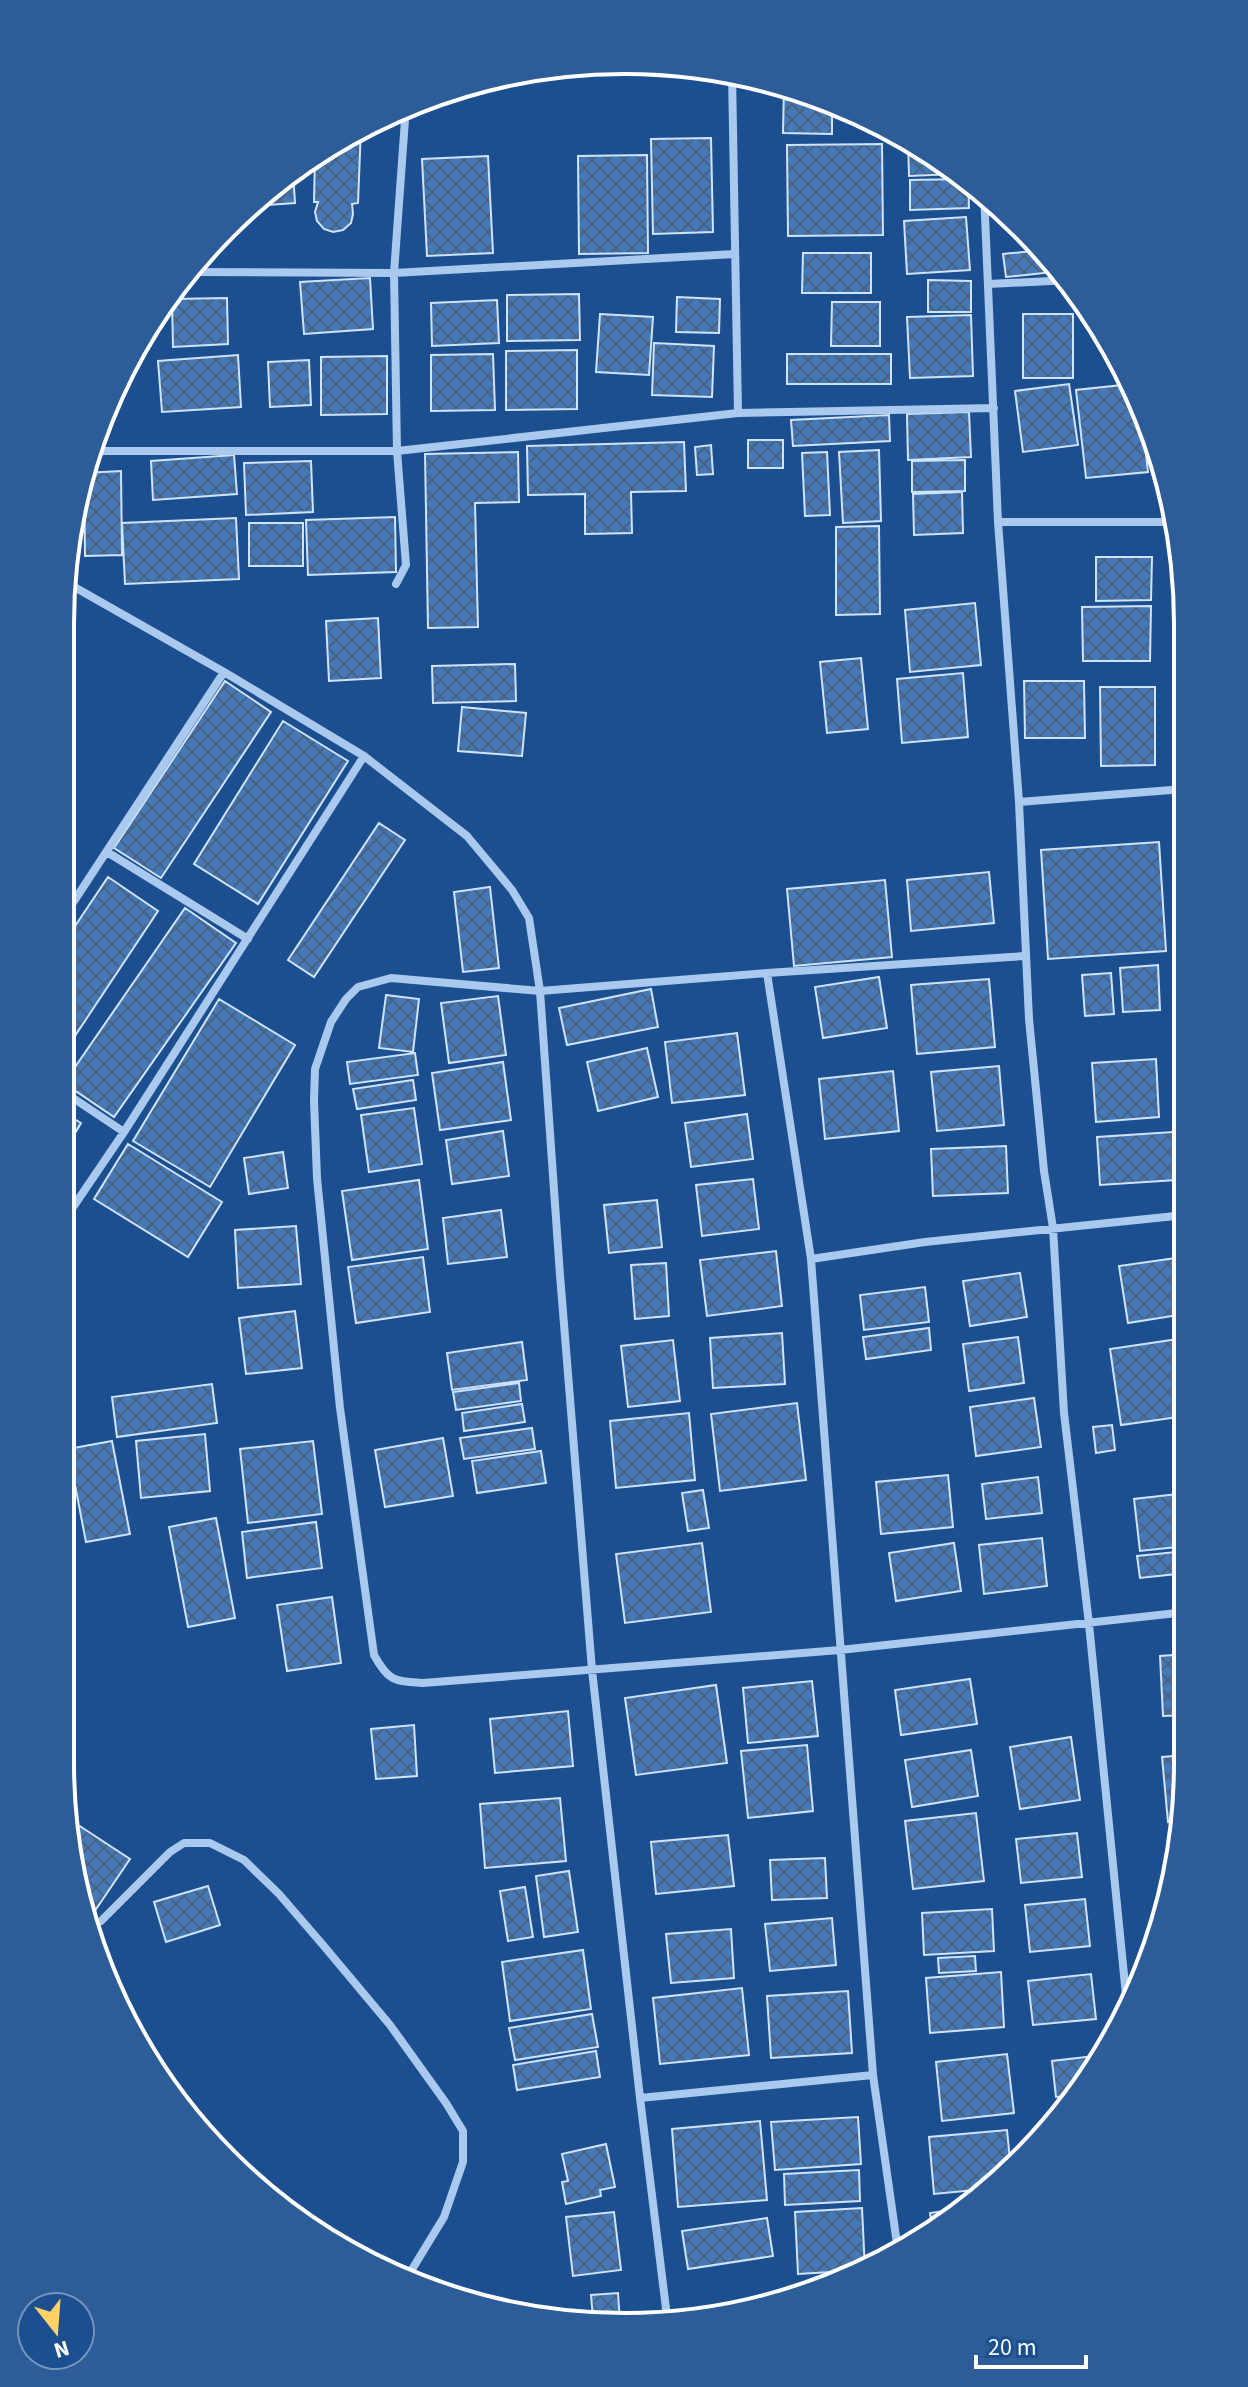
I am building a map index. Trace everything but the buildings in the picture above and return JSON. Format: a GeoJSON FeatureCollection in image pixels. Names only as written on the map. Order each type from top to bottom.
{"type":"FeatureCollection","features":[{"type":"Feature","properties":{"kind":"street"},"geometry":{"type":"LineString","coordinates":[[732,85],[738,413]]}},
{"type":"Feature","properties":{"kind":"street"},"geometry":{"type":"LineString","coordinates":[[396,584],[406,565],[397,451],[394,273],[405,120]]}},
{"type":"Feature","properties":{"kind":"street"},"geometry":{"type":"LineString","coordinates":[[985,208],[998,522],[1019,802],[1025,956],[1041,1140],[1053,1228],[1064,1413],[1089,1624],[1125,1988]]}},
{"type":"Feature","properties":{"kind":"street"},"geometry":{"type":"LineString","coordinates":[[201,272],[394,273],[735,254]]}},
{"type":"Feature","properties":{"kind":"street"},"geometry":{"type":"LineString","coordinates":[[989,284],[1054,281]]}},
{"type":"Feature","properties":{"kind":"street"},"geometry":{"type":"LineString","coordinates":[[102,451],[397,451],[738,413],[994,408]]}},
{"type":"Feature","properties":{"kind":"street"},"geometry":{"type":"LineString","coordinates":[[998,522],[1164,522]]}},
{"type":"Feature","properties":{"kind":"street"},"geometry":{"type":"LineString","coordinates":[[75,587],[364,756],[467,836],[512,890],[529,918],[540,991],[592,1670],[666,2311]]}},
{"type":"Feature","properties":{"kind":"street"},"geometry":{"type":"LineString","coordinates":[[74,902],[224,672]]}},
{"type":"Feature","properties":{"kind":"street"},"geometry":{"type":"LineString","coordinates":[[74,1206],[364,756]]}},
{"type":"Feature","properties":{"kind":"street"},"geometry":{"type":"LineString","coordinates":[[1019,802],[1174,790]]}},
{"type":"Feature","properties":{"kind":"street"},"geometry":{"type":"LineString","coordinates":[[107,852],[248,939]]}},
{"type":"Feature","properties":{"kind":"street"},"geometry":{"type":"LineString","coordinates":[[1025,956],[540,991],[391,978],[358,987],[346,999],[331,1022],[315,1069],[317,1178],[340,1408],[374,1655],[384,1673],[399,1682],[423,1683],[840,1650],[1174,1613]]}},
{"type":"Feature","properties":{"kind":"street"},"geometry":{"type":"LineString","coordinates":[[767,973],[811,1259],[873,2075],[896,2240]]}},
{"type":"Feature","properties":{"kind":"street"},"geometry":{"type":"LineString","coordinates":[[74,1099],[124,1132]]}},
{"type":"Feature","properties":{"kind":"street"},"geometry":{"type":"LineString","coordinates":[[811,1259],[925,1242],[1174,1216]]}},
{"type":"Feature","properties":{"kind":"street"},"geometry":{"type":"LineString","coordinates":[[98,1922],[170,1852],[184,1843],[210,1843],[244,1860],[279,1894],[390,2025],[463,2131],[463,2162],[448,2207],[412,2270]]}},
{"type":"Feature","properties":{"kind":"street"},"geometry":{"type":"LineString","coordinates":[[640,2098],[873,2075]]}}]}
